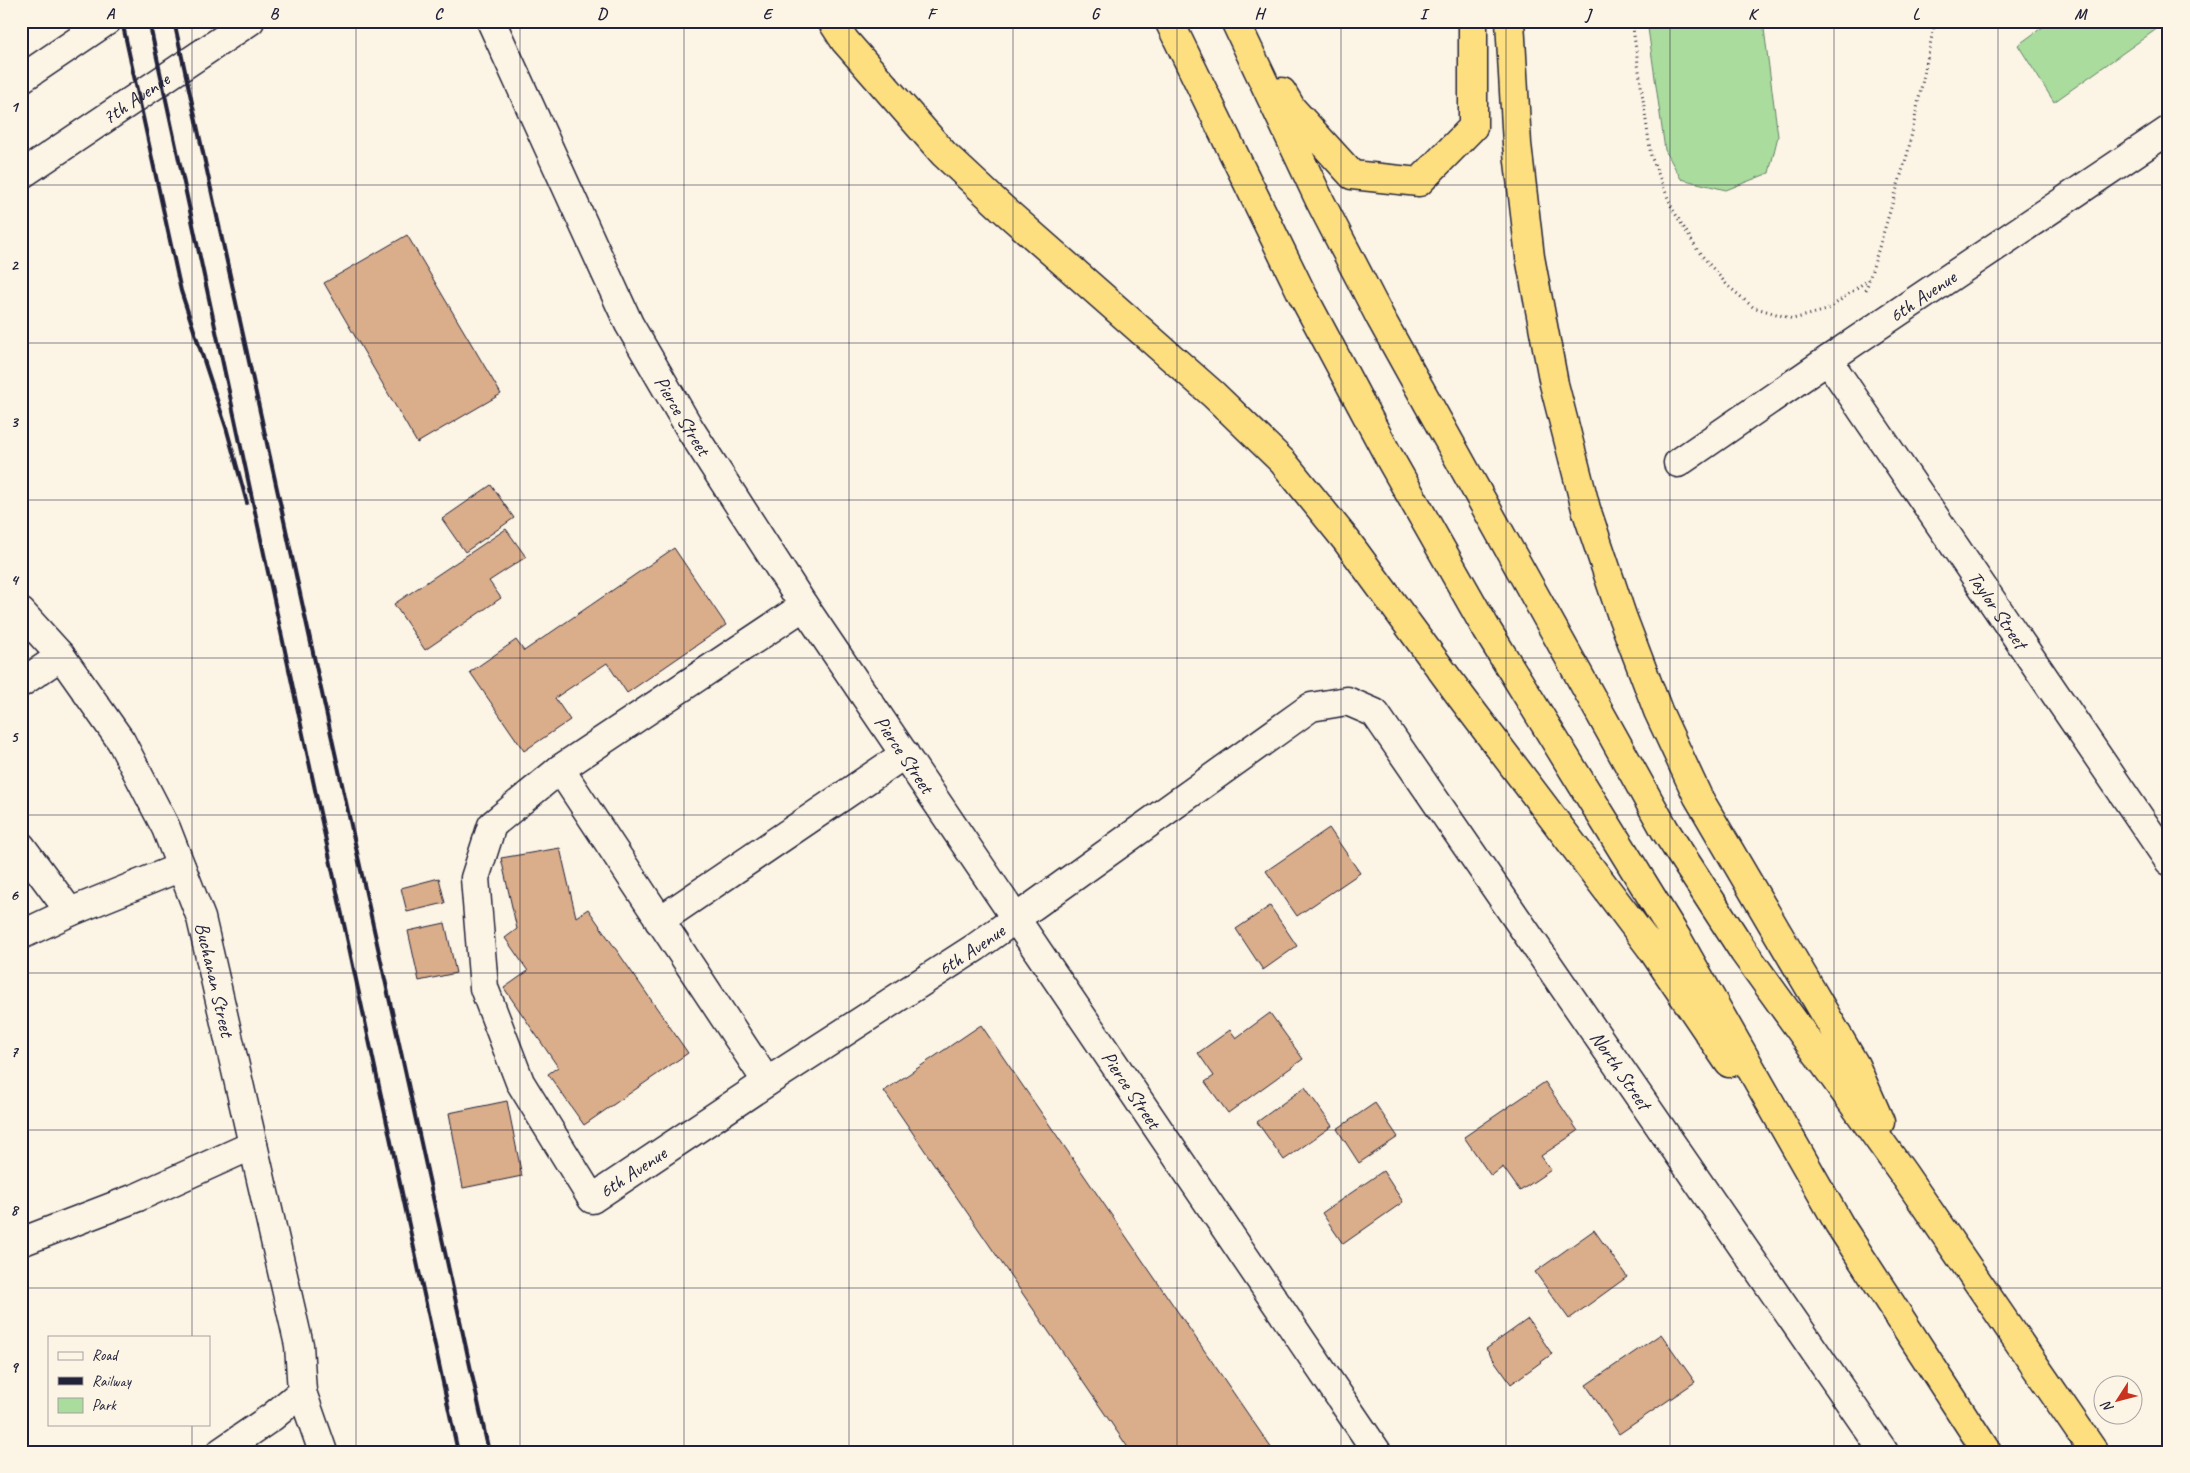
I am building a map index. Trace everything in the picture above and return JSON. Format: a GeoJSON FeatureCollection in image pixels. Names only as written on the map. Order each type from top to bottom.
{"type":"FeatureCollection","features":[{"type":"Feature","properties":{"kind":"highway"},"geometry":{"type":"LineString","coordinates":[[832,21],[845,41],[944,154],[1002,208],[1214,395],[1283,462],[1346,540],[1468,706],[1651,948],[1839,1224],[1987,1452]]}},
{"type":"Feature","properties":{"kind":"highway"},"geometry":{"type":"LineString","coordinates":[[1169,21],[1302,294],[1389,457],[1486,630],[1678,940],[1839,1224]]}},
{"type":"Feature","properties":{"kind":"highway"},"geometry":{"type":"LineString","coordinates":[[1235,21],[1320,201],[1380,317],[1664,830],[1744,952],[1903,1173],[2094,1452]]}},
{"type":"Feature","properties":{"kind":"highway"},"geometry":{"type":"LineString","coordinates":[[1242,21],[1292,109],[1352,175],[1419,182],[1473,127],[1473,21]]}},
{"type":"Feature","properties":{"kind":"highway"},"geometry":{"type":"LineString","coordinates":[[1510,21],[1517,144],[1530,257],[1559,403],[1586,509],[1622,616],[1658,712],[1698,797],[1855,1065],[1903,1173]]}},
{"type":"Feature","properties":{"kind":"street"},"geometry":{"type":"LineString","coordinates":[[21,79],[107,21]]}},
{"type":"Feature","properties":{"kind":"street","name":"7th Avenue"},"geometry":{"type":"LineString","coordinates":[[21,175],[250,21]]}},
{"type":"Feature","properties":{"kind":"street","name":"Pierce Street"},"geometry":{"type":"LineString","coordinates":[[491,21],[629,324],[690,429],[804,606],[1377,1452]]}},
{"type":"Feature","properties":{"kind":"street","name":"6th Avenue"},"geometry":{"type":"LineString","coordinates":[[1678,464],[1828,360],[2169,130]]}},
{"type":"Feature","properties":{"kind":"street","name":"Taylor Street"},"geometry":{"type":"LineString","coordinates":[[1828,360],[2169,861]]}},
{"type":"Feature","properties":{"kind":"street"},"geometry":{"type":"LineString","coordinates":[[767,1082],[659,922],[560,769],[804,606]]}},
{"type":"Feature","properties":{"kind":"street","name":"Buchanan Street"},"geometry":{"type":"LineString","coordinates":[[21,612],[61,656],[120,741],[166,828],[201,918],[299,1345],[302,1392],[323,1452]]}},
{"type":"Feature","properties":{"kind":"street"},"geometry":{"type":"LineString","coordinates":[[21,683],[61,656]]}},
{"type":"Feature","properties":{"kind":"street","name":"6th Avenue"},"geometry":{"type":"LineString","coordinates":[[560,769],[492,824],[475,878],[484,988],[520,1082],[592,1200],[767,1082],[976,947],[1311,707],[1347,701]]}},
{"type":"Feature","properties":{"kind":"street","name":"North Street"},"geometry":{"type":"LineString","coordinates":[[1347,701],[1375,713],[1884,1452]]}},
{"type":"Feature","properties":{"kind":"street"},"geometry":{"type":"LineString","coordinates":[[659,922],[905,754]]}},
{"type":"Feature","properties":{"kind":"street"},"geometry":{"type":"LineString","coordinates":[[21,846],[70,912]]}},
{"type":"Feature","properties":{"kind":"street"},"geometry":{"type":"LineString","coordinates":[[21,936],[70,912],[181,867]]}},
{"type":"Feature","properties":{"kind":"street"},"geometry":{"type":"LineString","coordinates":[[21,1242],[138,1197],[253,1145]]}},
{"type":"Feature","properties":{"kind":"street"},"geometry":{"type":"LineString","coordinates":[[221,1452],[272,1417],[302,1392]]}},
{"type":"Feature","properties":{"kind":"path"},"geometry":{"type":"LineString","coordinates":[[1632,21],[1651,156],[1672,208],[1698,252],[1728,286],[1753,307],[1793,319],[1827,310],[1869,279],[1908,152],[1935,21]]}},
{"type":"Feature","properties":{"kind":"green space"},"geometry":{"type":"Polygon","coordinates":[[[1647,21],[1763,21],[1778,136],[1769,173],[1726,190],[1681,179],[1665,150],[1647,21]]]}},
{"type":"Feature","properties":{"kind":"green space"},"geometry":{"type":"Polygon","coordinates":[[[2051,21],[2168,21],[2054,102],[2018,45],[2051,21]]]}},
{"type":"Feature","properties":{"kind":"building"},"geometry":{"type":"Polygon","coordinates":[[[407,235],[501,394],[417,443],[324,283],[407,235]]]}},
{"type":"Feature","properties":{"kind":"building"},"geometry":{"type":"Polygon","coordinates":[[[491,485],[514,518],[465,552],[442,519],[491,485]]]}},
{"type":"Feature","properties":{"kind":"building"},"geometry":{"type":"Polygon","coordinates":[[[506,529],[526,557],[489,581],[501,598],[425,650],[394,604],[506,529]]]}},
{"type":"Feature","properties":{"kind":"building"},"geometry":{"type":"Polygon","coordinates":[[[674,548],[726,625],[627,693],[607,663],[555,698],[570,720],[524,751],[470,672],[516,640],[524,651],[674,548]]]}},
{"type":"Feature","properties":{"kind":"building"},"geometry":{"type":"Polygon","coordinates":[[[1329,828],[1360,873],[1297,916],[1266,871],[1329,828]]]}},
{"type":"Feature","properties":{"kind":"building"},"geometry":{"type":"Polygon","coordinates":[[[560,848],[576,917],[588,909],[688,1053],[584,1125],[548,1074],[558,1067],[504,988],[528,971],[505,938],[517,929],[501,858],[560,848]]]}},
{"type":"Feature","properties":{"kind":"building"},"geometry":{"type":"Polygon","coordinates":[[[439,878],[445,903],[407,912],[401,888],[439,878]]]}},
{"type":"Feature","properties":{"kind":"building"},"geometry":{"type":"Polygon","coordinates":[[[1270,906],[1297,946],[1263,970],[1236,929],[1270,906]]]}},
{"type":"Feature","properties":{"kind":"building"},"geometry":{"type":"Polygon","coordinates":[[[445,923],[456,973],[419,981],[408,931],[445,923]]]}},
{"type":"Feature","properties":{"kind":"building"},"geometry":{"type":"Polygon","coordinates":[[[1270,1013],[1303,1059],[1228,1113],[1205,1082],[1214,1076],[1198,1053],[1230,1030],[1236,1038],[1270,1013]]]}},
{"type":"Feature","properties":{"kind":"building"},"geometry":{"type":"Polygon","coordinates":[[[981,1025],[1274,1452],[1131,1452],[884,1091],[981,1025]]]}},
{"type":"Feature","properties":{"kind":"building"},"geometry":{"type":"Polygon","coordinates":[[[1545,1082],[1578,1131],[1541,1156],[1551,1170],[1520,1191],[1503,1167],[1491,1176],[1464,1137],[1545,1082]]]}},
{"type":"Feature","properties":{"kind":"building"},"geometry":{"type":"Polygon","coordinates":[[[1305,1087],[1332,1126],[1284,1160],[1257,1122],[1305,1087]]]}},
{"type":"Feature","properties":{"kind":"building"},"geometry":{"type":"Polygon","coordinates":[[[507,1101],[522,1176],[463,1188],[449,1113],[507,1101]]]}},
{"type":"Feature","properties":{"kind":"building"},"geometry":{"type":"Polygon","coordinates":[[[1375,1103],[1398,1137],[1359,1163],[1337,1129],[1375,1103]]]}},
{"type":"Feature","properties":{"kind":"building"},"geometry":{"type":"Polygon","coordinates":[[[1383,1171],[1403,1202],[1343,1244],[1322,1213],[1383,1171]]]}},
{"type":"Feature","properties":{"kind":"building"},"geometry":{"type":"Polygon","coordinates":[[[1594,1230],[1627,1277],[1569,1319],[1535,1272],[1594,1230]]]}},
{"type":"Feature","properties":{"kind":"building"},"geometry":{"type":"Polygon","coordinates":[[[1528,1319],[1552,1354],[1511,1384],[1486,1349],[1528,1319]]]}},
{"type":"Feature","properties":{"kind":"building"},"geometry":{"type":"Polygon","coordinates":[[[1661,1334],[1695,1382],[1619,1434],[1586,1385],[1661,1334]]]}},
{"type":"Feature","properties":{"kind":"railway"},"geometry":{"type":"LineString","coordinates":[[122,21],[181,291],[226,427],[247,503]]}},
{"type":"Feature","properties":{"kind":"railway"},"geometry":{"type":"LineString","coordinates":[[149,21],[458,1452]]}},
{"type":"Feature","properties":{"kind":"railway"},"geometry":{"type":"LineString","coordinates":[[174,21],[489,1452]]}}]}
